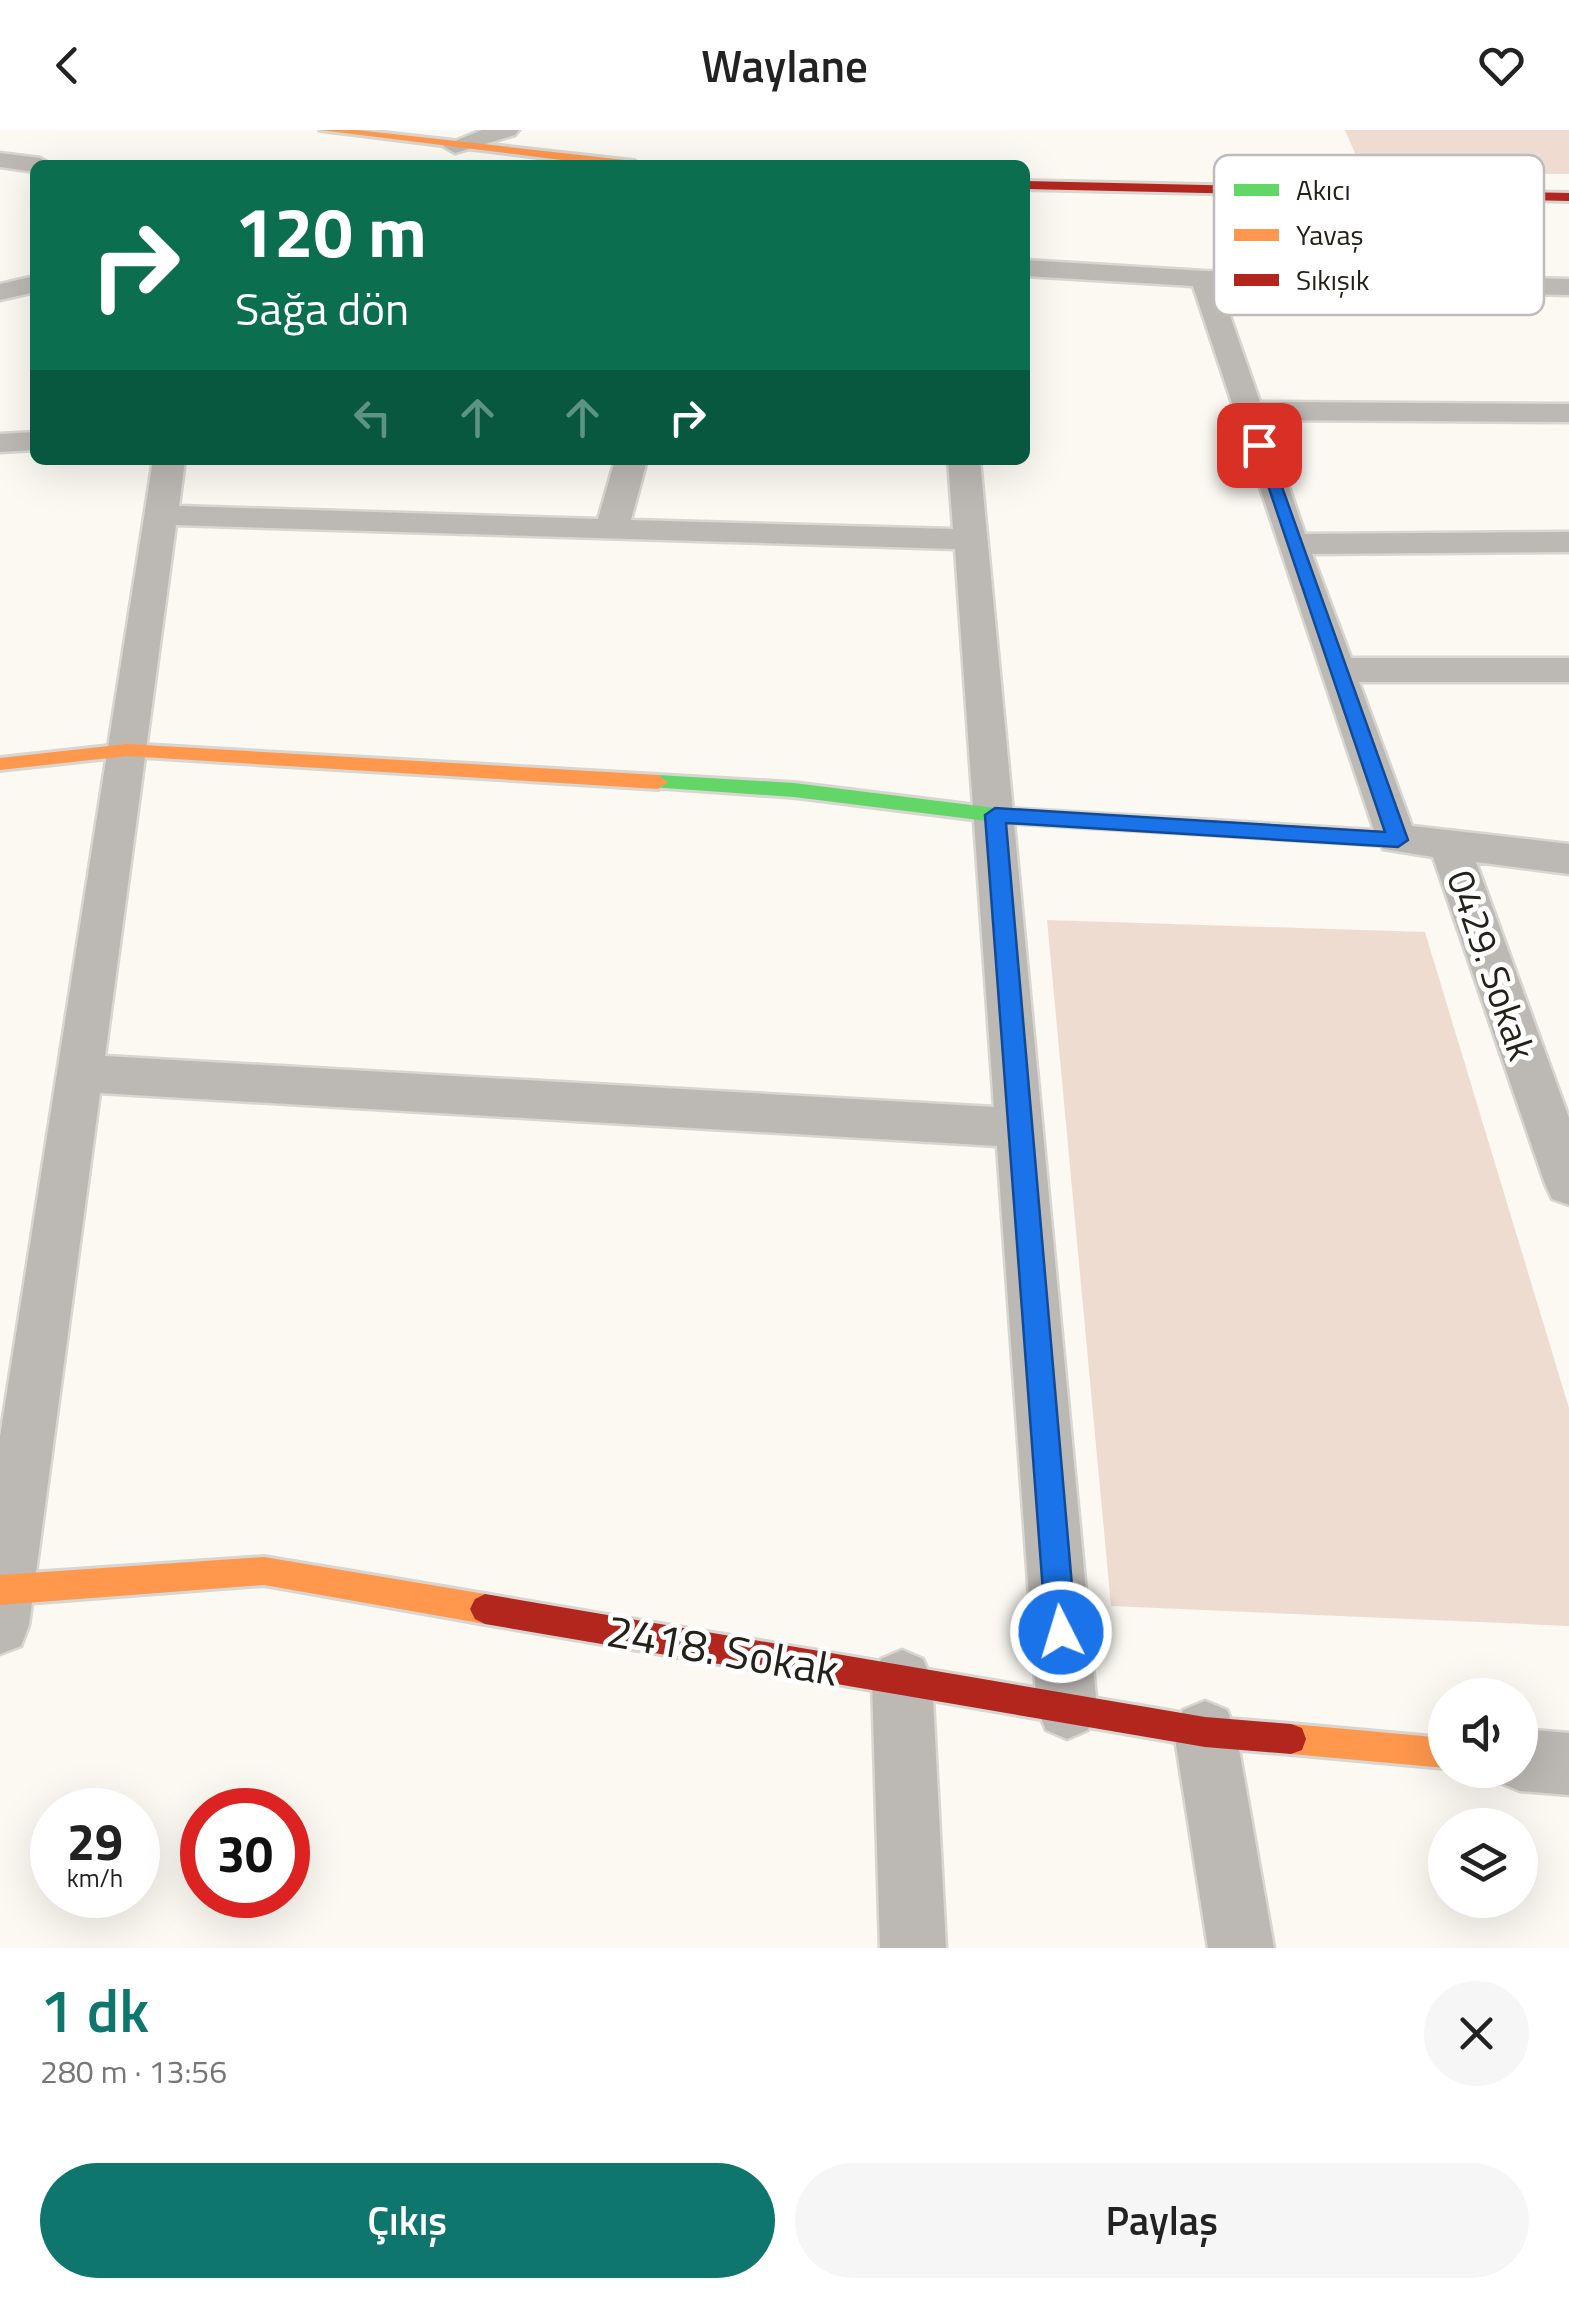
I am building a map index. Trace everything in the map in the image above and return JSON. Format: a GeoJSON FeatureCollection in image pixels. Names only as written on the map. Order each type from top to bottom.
{"type":"FeatureCollection","features":[{"type":"Feature","properties":{"kind":"street"},"geometry":{"type":"LineString","coordinates":[[326,130],[587,160]]}},
{"type":"Feature","properties":{"kind":"street"},"geometry":{"type":"LineString","coordinates":[[424,130],[455,146],[507,130]]}},
{"type":"Feature","properties":{"kind":"street"},"geometry":{"type":"LineString","coordinates":[[0,160],[30,164]]}},
{"type":"Feature","properties":{"kind":"street"},"geometry":{"type":"LineString","coordinates":[[1030,186],[1214,190]]}},
{"type":"Feature","properties":{"kind":"street"},"geometry":{"type":"LineString","coordinates":[[1544,196],[1569,197]]}},
{"type":"Feature","properties":{"kind":"street"},"geometry":{"type":"LineString","coordinates":[[1030,268],[1214,279]]}},
{"type":"Feature","properties":{"kind":"street"},"geometry":{"type":"LineString","coordinates":[[1204,279],[1214,309]]}},
{"type":"Feature","properties":{"kind":"street"},"geometry":{"type":"LineString","coordinates":[[0,292],[30,285]]}},
{"type":"Feature","properties":{"kind":"street"},"geometry":{"type":"LineString","coordinates":[[1544,286],[1569,287]]}},
{"type":"Feature","properties":{"kind":"street"},"geometry":{"type":"LineString","coordinates":[[0,764],[127,750],[794,790],[995,815],[1398,840],[1292,544],[1216,315]]}},
{"type":"Feature","properties":{"kind":"street"},"geometry":{"type":"LineString","coordinates":[[1248,412],[1569,414]]}},
{"type":"Feature","properties":{"kind":"street"},"geometry":{"type":"LineString","coordinates":[[0,443],[30,441]]}},
{"type":"Feature","properties":{"kind":"street"},"geometry":{"type":"LineString","coordinates":[[2,1602],[167,465]]}},
{"type":"Feature","properties":{"kind":"street"},"geometry":{"type":"LineString","coordinates":[[612,529],[630,465]]}},
{"type":"Feature","properties":{"kind":"street"},"geometry":{"type":"LineString","coordinates":[[964,465],[1067,1709]]}},
{"type":"Feature","properties":{"kind":"street"},"geometry":{"type":"LineString","coordinates":[[161,515],[971,540]]}},
{"type":"Feature","properties":{"kind":"street"},"geometry":{"type":"LineString","coordinates":[[1292,544],[1569,542]]}},
{"type":"Feature","properties":{"kind":"street"},"geometry":{"type":"LineString","coordinates":[[1338,670],[1569,670]]}},
{"type":"Feature","properties":{"kind":"street","name":"0429. Sokak"},"geometry":{"type":"LineString","coordinates":[[1398,840],[1449,844],[1569,1184]]}},
{"type":"Feature","properties":{"kind":"street"},"geometry":{"type":"LineString","coordinates":[[1449,844],[1569,859]]}},
{"type":"Feature","properties":{"kind":"street"},"geometry":{"type":"LineString","coordinates":[[80,1074],[1020,1128]]}},
{"type":"Feature","properties":{"kind":"street","name":"2418. Sokak"},"geometry":{"type":"LineString","coordinates":[[2,1602],[264,1570],[1205,1732],[1428,1752]]}},
{"type":"Feature","properties":{"kind":"street"},"geometry":{"type":"LineString","coordinates":[[902,1680],[913,1948]]}},
{"type":"Feature","properties":{"kind":"street"},"geometry":{"type":"LineString","coordinates":[[1205,1732],[1240,1948]]}},
{"type":"Feature","properties":{"kind":"street"},"geometry":{"type":"LineString","coordinates":[[1538,1761],[1569,1764]]}},
{"type":"Feature","properties":{"kind":"shaded area"},"geometry":{"type":"Polygon","coordinates":[[[1345,130],[1569,130],[1569,174],[1544,174],[1544,155],[1356,155],[1345,130]]]}},
{"type":"Feature","properties":{"kind":"shaded area"},"geometry":{"type":"Polygon","coordinates":[[[1047,920],[1425,932],[1569,1408],[1569,1626],[1111,1606],[1047,920]]]}},
{"type":"Feature","properties":{"kind":"traffic: fast"},"geometry":{"type":"LineString","coordinates":[[658,782],[794,790],[995,815],[1203,827]]}},
{"type":"Feature","properties":{"kind":"traffic: slow"},"geometry":{"type":"LineString","coordinates":[[326,130],[590,160]]}},
{"type":"Feature","properties":{"kind":"traffic: slow"},"geometry":{"type":"LineString","coordinates":[[0,764],[127,750],[658,782]]}},
{"type":"Feature","properties":{"kind":"traffic: slow"},"geometry":{"type":"LineString","coordinates":[[0,1590],[264,1571],[485,1609]]}},
{"type":"Feature","properties":{"kind":"traffic: slow"},"geometry":{"type":"LineString","coordinates":[[1291,1739],[1428,1751]]}},
{"type":"Feature","properties":{"kind":"traffic: jam"},"geometry":{"type":"LineString","coordinates":[[1030,185],[1214,189]]}},
{"type":"Feature","properties":{"kind":"traffic: jam"},"geometry":{"type":"LineString","coordinates":[[1544,196],[1569,197]]}},
{"type":"Feature","properties":{"kind":"traffic: jam"},"geometry":{"type":"LineString","coordinates":[[1203,827],[1397,839]]}},
{"type":"Feature","properties":{"kind":"traffic: jam"},"geometry":{"type":"LineString","coordinates":[[485,1609],[1205,1732],[1291,1739]]}},
{"type":"Feature","properties":{"kind":"route"},"geometry":{"type":"LineString","coordinates":[[1061,1632],[995,815],[1398,840],[1259,445]]}}]}
